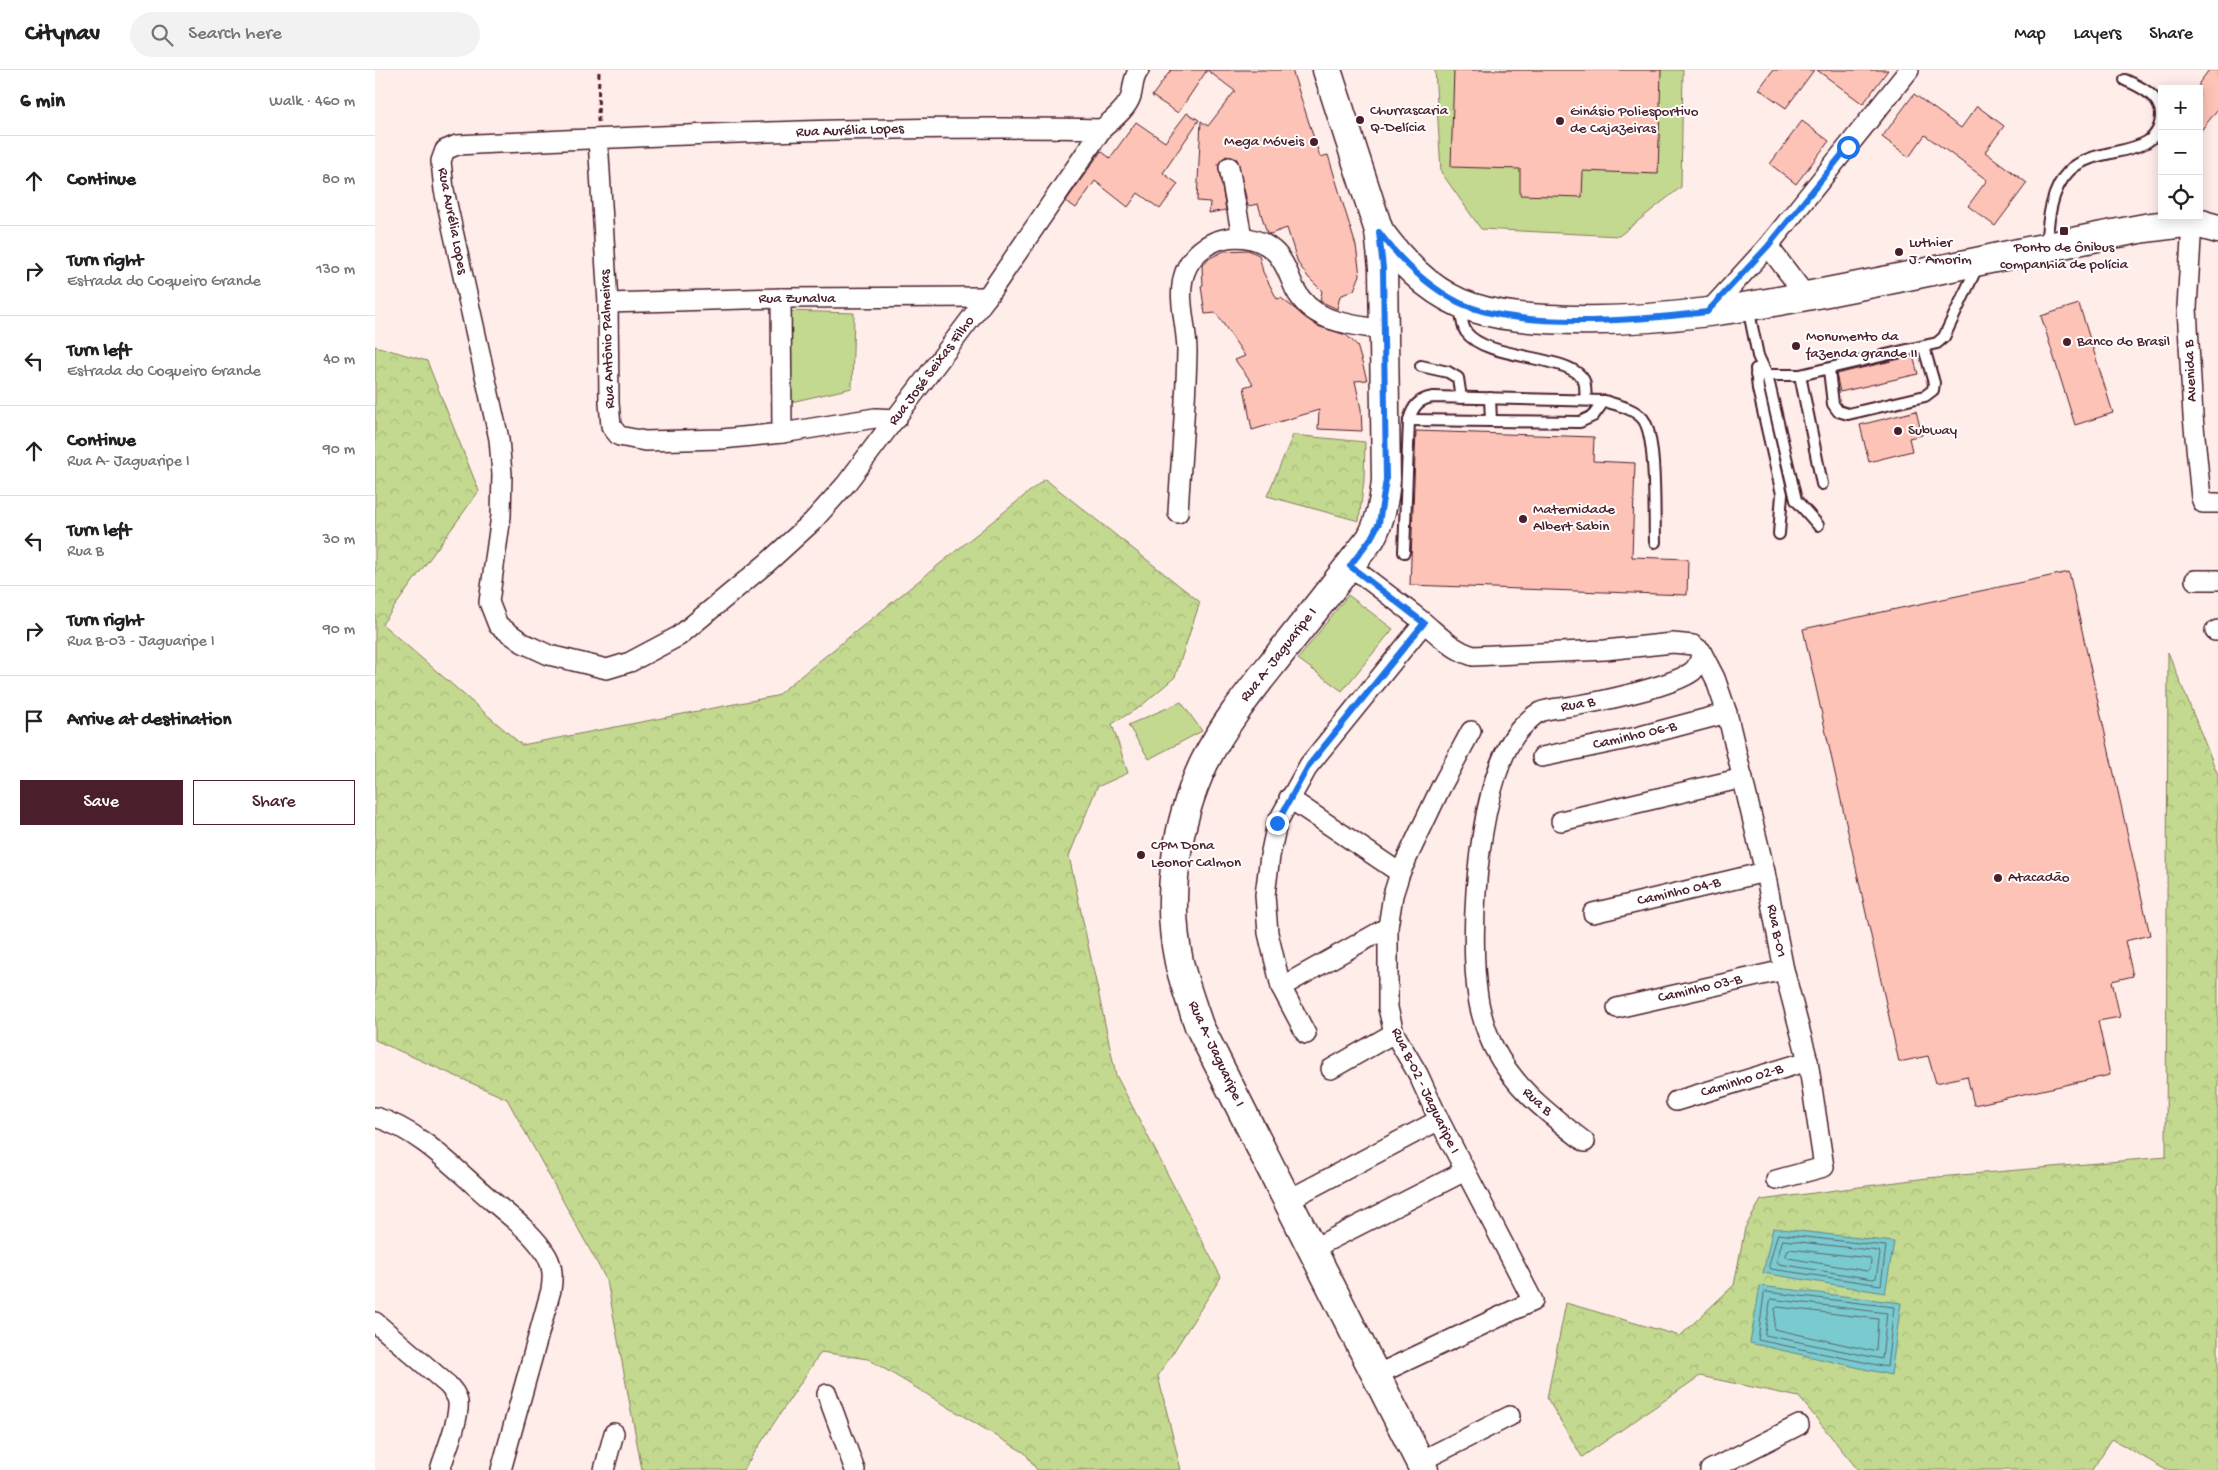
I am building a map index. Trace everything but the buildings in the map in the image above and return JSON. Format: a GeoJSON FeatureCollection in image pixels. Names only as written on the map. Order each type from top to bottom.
{"type":"FeatureCollection","features":[{"type":"Feature","properties":{"kind":"main road"},"geometry":{"type":"LineString","coordinates":[[1327,70],[1379,232],[1412,271],[1434,288],[1460,302],[1515,317],[1624,320],[1800,301],[1894,284],[1980,261],[2145,228],[2209,223]]}},
{"type":"Feature","properties":{"kind":"main road","name":"Rua A- Jaguaripe I"},"geometry":{"type":"LineString","coordinates":[[1379,232],[1383,268],[1386,480],[1379,523],[1371,538],[1350,566],[1237,709],[1219,736],[1193,790],[1177,851],[1174,888],[1175,923],[1179,960],[1188,995],[1213,1056],[1422,1466]]}},
{"type":"Feature","properties":{"kind":"street"},"geometry":{"type":"LineString","coordinates":[[1707,312],[1768,246],[1909,70]]}},
{"type":"Feature","properties":{"kind":"street","name":"Rua José Seixas Filho"},"geometry":{"type":"LineString","coordinates":[[679,636],[767,563],[811,522],[846,484],[897,419],[987,297],[1102,129],[1117,116],[1131,97],[1134,72]]}},
{"type":"Feature","properties":{"kind":"street","name":"Rua Aurélia Lopes"},"geometry":{"type":"LineString","coordinates":[[679,636],[630,662],[607,669],[549,656],[523,644],[498,625],[489,602],[501,516],[502,474],[499,439],[444,190],[441,154],[445,150],[457,145],[598,139],[990,127],[1102,129]]}},
{"type":"Feature","properties":{"kind":"street","name":"Rua Antônio Palmeiras"},"geometry":{"type":"LineString","coordinates":[[598,139],[608,303],[611,426],[619,436],[645,441],[722,439],[782,433],[875,418],[897,419]]}},
{"type":"Feature","properties":{"kind":"street"},"geometry":{"type":"LineString","coordinates":[[1229,167],[1243,237]]}},
{"type":"Feature","properties":{"kind":"street","name":"Avenida B"},"geometry":{"type":"LineString","coordinates":[[2209,223],[2187,308],[2193,416],[2201,498],[2203,503],[2218,503]]}},
{"type":"Feature","properties":{"kind":"street"},"geometry":{"type":"LineString","coordinates":[[1177,513],[1187,348],[1181,289],[1184,273],[1191,259],[1202,248],[1215,241],[1231,237],[1243,237],[1259,241],[1274,250],[1283,262],[1296,291],[1309,309],[1324,318],[1383,330]]}},
{"type":"Feature","properties":{"kind":"street"},"geometry":{"type":"LineString","coordinates":[[1768,246],[1800,301]]}},
{"type":"Feature","properties":{"kind":"street","name":"Rua Zunalva"},"geometry":{"type":"LineString","coordinates":[[608,303],[781,298],[987,297]]}},
{"type":"Feature","properties":{"kind":"street"},"geometry":{"type":"LineString","coordinates":[[781,298],[782,433]]}},
{"type":"Feature","properties":{"kind":"street"},"geometry":{"type":"LineString","coordinates":[[1350,566],[1424,623],[1445,643],[1458,651],[1473,656],[1605,650],[1673,643],[1693,645],[1701,651]]}},
{"type":"Feature","properties":{"kind":"street"},"geometry":{"type":"LineString","coordinates":[[2195,580],[2218,580]]}},
{"type":"Feature","properties":{"kind":"street"},"geometry":{"type":"LineString","coordinates":[[1306,1034],[1281,987],[1268,934],[1265,895],[1277,823],[1289,798],[1309,765],[1424,623]]}},
{"type":"Feature","properties":{"kind":"street","name":"Rua B-01"},"geometry":{"type":"LineString","coordinates":[[1701,651],[1715,678],[1727,713],[1743,778],[1765,872],[1784,970],[1808,1061],[1824,1167],[1776,1180]]}},
{"type":"Feature","properties":{"kind":"street","name":"Rua B"},"geometry":{"type":"LineString","coordinates":[[1585,1142],[1537,1105],[1518,1086],[1493,1047],[1478,998],[1475,935],[1476,874],[1486,813],[1512,737],[1540,712],[1599,702],[1675,680],[1693,671],[1701,661],[1701,651]]}},
{"type":"Feature","properties":{"kind":"street","name":"Caminho 06-B"},"geometry":{"type":"LineString","coordinates":[[1541,757],[1637,738],[1727,713]]}},
{"type":"Feature","properties":{"kind":"street","name":"Rua B-02 - Jaguaripe I"},"geometry":{"type":"LineString","coordinates":[[1376,1375],[1533,1301],[1439,1120],[1418,1074],[1394,1033],[1388,1008],[1388,927],[1393,895],[1400,873],[1440,789],[1471,730]]}},
{"type":"Feature","properties":{"kind":"street"},"geometry":{"type":"LineString","coordinates":[[1561,821],[1743,778]]}},
{"type":"Feature","properties":{"kind":"street"},"geometry":{"type":"LineString","coordinates":[[1289,798],[1400,873]]}},
{"type":"Feature","properties":{"kind":"street","name":"Caminho 04-B"},"geometry":{"type":"LineString","coordinates":[[1593,913],[1765,872]]}},
{"type":"Feature","properties":{"kind":"street"},"geometry":{"type":"LineString","coordinates":[[1281,987],[1388,927]]}},
{"type":"Feature","properties":{"kind":"street","name":"Caminho 03-B"},"geometry":{"type":"LineString","coordinates":[[1617,1008],[1784,970]]}},
{"type":"Feature","properties":{"kind":"street"},"geometry":{"type":"LineString","coordinates":[[1331,1069],[1394,1033]]}},
{"type":"Feature","properties":{"kind":"street","name":"Caminho 02-B"},"geometry":{"type":"LineString","coordinates":[[1677,1101],[1808,1061]]}},
{"type":"Feature","properties":{"kind":"street"},"geometry":{"type":"LineString","coordinates":[[375,1116],[409,1133],[433,1150],[528,1232],[546,1256],[553,1276],[501,1470]]}},
{"type":"Feature","properties":{"kind":"street"},"geometry":{"type":"LineString","coordinates":[[1288,1200],[1439,1120]]}},
{"type":"Feature","properties":{"kind":"street"},"geometry":{"type":"LineString","coordinates":[[1312,1249],[1465,1171]]}},
{"type":"Feature","properties":{"kind":"street"},"geometry":{"type":"LineString","coordinates":[[375,1322],[449,1385],[456,1395],[458,1403],[457,1413],[440,1470]]}},
{"type":"Feature","properties":{"kind":"street"},"geometry":{"type":"LineString","coordinates":[[827,1394],[855,1470]]}},
{"type":"Feature","properties":{"kind":"street"},"geometry":{"type":"LineString","coordinates":[[1422,1466],[1510,1416]]}},
{"type":"Feature","properties":{"kind":"street"},"geometry":{"type":"LineString","coordinates":[[1710,1470],[1799,1425]]}},
{"type":"Feature","properties":{"kind":"street"},"geometry":{"type":"LineString","coordinates":[[604,1470],[614,1433]]}},
{"type":"Feature","properties":{"kind":"lane"},"geometry":{"type":"LineString","coordinates":[[2046,248],[2053,201],[2059,185],[2067,173],[2077,164],[2092,157],[2151,142],[2158,134],[2161,112],[2156,101],[2148,92],[2125,80]]}},
{"type":"Feature","properties":{"kind":"lane"},"geometry":{"type":"LineString","coordinates":[[1761,375],[1800,375],[1829,370],[1924,348],[1937,343],[1943,337],[1980,261]]}},
{"type":"Feature","properties":{"kind":"lane"},"geometry":{"type":"LineString","coordinates":[[1460,302],[1465,331],[1475,341],[1489,348],[1563,366],[1578,373],[1584,381],[1586,400]]}},
{"type":"Feature","properties":{"kind":"lane"},"geometry":{"type":"LineString","coordinates":[[1748,306],[1782,494],[1779,534]]}},
{"type":"Feature","properties":{"kind":"lane"},"geometry":{"type":"LineString","coordinates":[[1829,370],[1833,404],[1837,411],[1848,414],[1925,396],[1933,390],[1934,383],[1924,348]]}},
{"type":"Feature","properties":{"kind":"lane"},"geometry":{"type":"LineString","coordinates":[[1421,366],[1448,372],[1458,378],[1461,398]]}},
{"type":"Feature","properties":{"kind":"lane"},"geometry":{"type":"LineString","coordinates":[[1761,375],[1795,500],[1814,519],[1817,525]]}},
{"type":"Feature","properties":{"kind":"lane"},"geometry":{"type":"LineString","coordinates":[[1800,375],[1822,484]]}},
{"type":"Feature","properties":{"kind":"lane"},"geometry":{"type":"LineString","coordinates":[[1404,552],[1409,420],[1415,405],[1426,398],[1604,401],[1631,410],[1643,419],[1651,436],[1655,542]]}},
{"type":"Feature","properties":{"kind":"lane"},"geometry":{"type":"LineString","coordinates":[[1490,398],[1491,421]]}},
{"type":"Feature","properties":{"kind":"lane"},"geometry":{"type":"LineString","coordinates":[[1409,420],[1580,422],[1593,416],[1604,401]]}},
{"type":"Feature","properties":{"kind":"path"},"geometry":{"type":"LineString","coordinates":[[598,139],[599,70]]}},
{"type":"Feature","properties":{"kind":"green space","name":"Ginásio Poliesportivo de Cajazeiras"},"geometry":{"type":"Polygon","coordinates":[[[1435,70],[1683,70],[1681,187],[1619,236],[1481,229],[1441,172],[1435,70]]]}},
{"type":"Feature","properties":{"kind":"green space"},"geometry":{"type":"Polygon","coordinates":[[[787,311],[854,313],[852,388],[791,402],[787,311]]]}},
{"type":"Feature","properties":{"kind":"green space"},"geometry":{"type":"Polygon","coordinates":[[[375,346],[427,361],[479,491],[382,624],[522,745],[776,696],[1045,479],[1200,602],[1175,677],[1141,706],[1112,724],[1128,773],[1097,787],[1069,856],[1116,1075],[1221,1277],[1158,1376],[1181,1470],[1037,1470],[1025,1453],[868,1359],[821,1352],[743,1470],[642,1470],[607,1281],[507,1099],[375,1040],[375,346]]]}},
{"type":"Feature","properties":{"kind":"green space"},"geometry":{"type":"Polygon","coordinates":[[[1293,435],[1365,442],[1364,480],[1359,521],[1267,496],[1293,435]]]}},
{"type":"Feature","properties":{"kind":"green space"},"geometry":{"type":"Polygon","coordinates":[[[1348,595],[1393,629],[1342,691],[1298,659],[1348,595]]]}},
{"type":"Feature","properties":{"kind":"green space"},"geometry":{"type":"Polygon","coordinates":[[[2168,652],[2218,775],[2218,1470],[2166,1470],[2112,1439],[2092,1470],[1858,1470],[1799,1397],[1700,1376],[1582,1457],[1547,1398],[1566,1303],[1680,1336],[1734,1285],[1745,1228],[1761,1200],[1927,1178],[2166,1157],[2168,652]]]}},
{"type":"Feature","properties":{"kind":"green space"},"geometry":{"type":"Polygon","coordinates":[[[1181,702],[1202,731],[1149,759],[1128,725],[1181,702]]]}},
{"type":"Feature","properties":{"kind":"water"},"geometry":{"type":"Polygon","coordinates":[[[1773,1228],[1894,1242],[1885,1293],[1763,1273],[1773,1228]]]}},
{"type":"Feature","properties":{"kind":"water"},"geometry":{"type":"Polygon","coordinates":[[[1760,1286],[1901,1303],[1891,1375],[1750,1343],[1760,1286]]]}},
{"type":"Feature","properties":{"kind":"place","name":"Churrascaria Q-Delícia"},"geometry":{"type":"Point","coordinates":[1360,120]}},
{"type":"Feature","properties":{"kind":"place","name":"Ginásio Poliesportivo de Cajazeiras"},"geometry":{"type":"Point","coordinates":[1560,121]}},
{"type":"Feature","properties":{"kind":"place","name":"Mega Móveis"},"geometry":{"type":"Point","coordinates":[1314,142]}},
{"type":"Feature","properties":{"kind":"place","name":"Ponto de Ônibus companhia de polícia"},"geometry":{"type":"Point","coordinates":[2064,231]}},
{"type":"Feature","properties":{"kind":"place","name":"Luthier J. Amorim"},"geometry":{"type":"Point","coordinates":[1899,252]}},
{"type":"Feature","properties":{"kind":"place","name":"Banco do Brasil"},"geometry":{"type":"Point","coordinates":[2067,342]}},
{"type":"Feature","properties":{"kind":"place","name":"Monumento da fazenda grande II"},"geometry":{"type":"Point","coordinates":[1796,346]}},
{"type":"Feature","properties":{"kind":"place","name":"Subway"},"geometry":{"type":"Point","coordinates":[1898,431]}},
{"type":"Feature","properties":{"kind":"place","name":"Maternidade Albert Sabin"},"geometry":{"type":"Point","coordinates":[1523,519]}},
{"type":"Feature","properties":{"kind":"place","name":"CPM Dona Leonor Calmon"},"geometry":{"type":"Point","coordinates":[1141,855]}},
{"type":"Feature","properties":{"kind":"place","name":"Atacadão"},"geometry":{"type":"Point","coordinates":[1998,878]}},
{"type":"Feature","properties":{"kind":"route"},"geometry":{"type":"LineString","coordinates":[[1277,823],[1289,798],[1309,765],[1424,623],[1350,566],[1371,538],[1379,523],[1386,480],[1384,299],[1379,232],[1412,271],[1434,288],[1460,302],[1488,311],[1515,317],[1581,320],[1624,320],[1707,312],[1768,246],[1848,147]]}}]}
